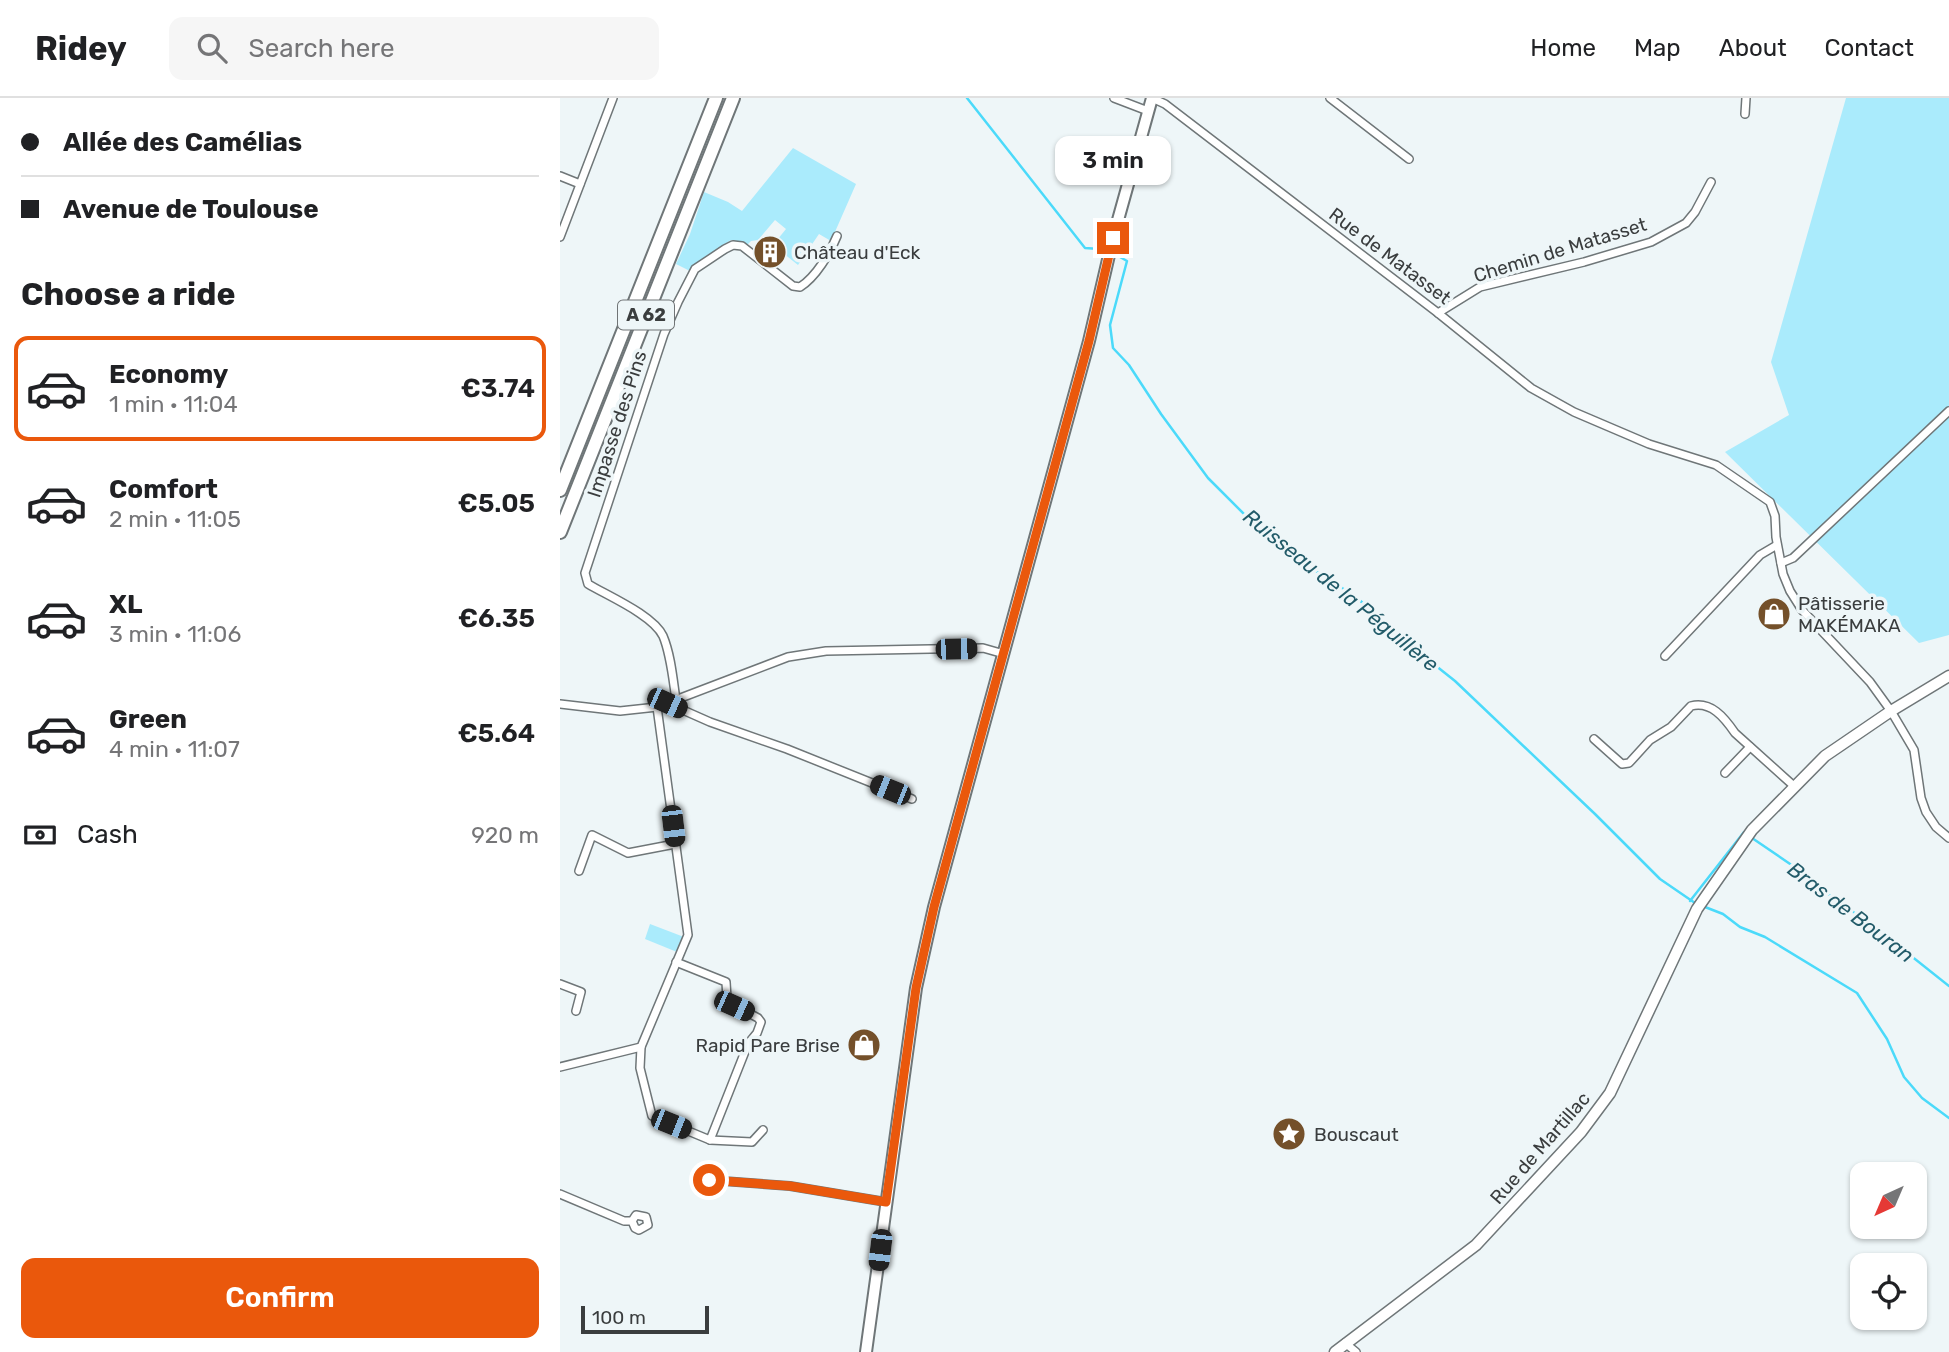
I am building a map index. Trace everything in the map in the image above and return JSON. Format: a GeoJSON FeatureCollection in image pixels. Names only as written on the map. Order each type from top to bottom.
{"type":"FeatureCollection","features":[{"type":"Feature","properties":{"kind":"highway","name":"A 62"},"geometry":{"type":"LineString","coordinates":[[560,491],[716,98]]}},
{"type":"Feature","properties":{"kind":"highway","name":"A 62"},"geometry":{"type":"LineString","coordinates":[[560,532],[733,98]]}},
{"type":"Feature","properties":{"kind":"main road"},"geometry":{"type":"LineString","coordinates":[[867,1346],[916,988],[934,907],[1152,98]]}},
{"type":"Feature","properties":{"kind":"street"},"geometry":{"type":"LineString","coordinates":[[560,237],[613,98]]}},
{"type":"Feature","properties":{"kind":"street"},"geometry":{"type":"LineString","coordinates":[[1114,98],[1148,111]]}},
{"type":"Feature","properties":{"kind":"street","name":"Rue de Matasset"},"geometry":{"type":"LineString","coordinates":[[1152,98],[1165,104],[1438,313],[1531,388],[1574,412],[1649,444],[1716,466],[1770,502],[1775,516],[1781,564],[1790,591],[1802,610],[1870,682],[1891,711],[1914,750],[1921,798],[1926,812],[1936,827],[1949,838]]}},
{"type":"Feature","properties":{"kind":"street"},"geometry":{"type":"LineString","coordinates":[[1165,104],[1176,98]]}},
{"type":"Feature","properties":{"kind":"street"},"geometry":{"type":"LineString","coordinates":[[1330,98],[1409,159]]}},
{"type":"Feature","properties":{"kind":"street"},"geometry":{"type":"LineString","coordinates":[[1745,114],[1746,98]]}},
{"type":"Feature","properties":{"kind":"street"},"geometry":{"type":"LineString","coordinates":[[560,176],[580,184]]}},
{"type":"Feature","properties":{"kind":"street","name":"Chemin de Matasset"},"geometry":{"type":"LineString","coordinates":[[1438,313],[1480,287],[1584,262],[1651,242],[1686,223],[1711,182]]}},
{"type":"Feature","properties":{"kind":"street","name":"Impasse des Pins"},"geometry":{"type":"LineString","coordinates":[[672,702],[671,667],[662,634],[642,614],[588,584],[585,573],[664,334],[695,270],[724,248],[742,246],[793,286],[800,287],[828,253],[838,236]]}},
{"type":"Feature","properties":{"kind":"street"},"geometry":{"type":"LineString","coordinates":[[1781,564],[1793,558],[1949,411]]}},
{"type":"Feature","properties":{"kind":"street"},"geometry":{"type":"LineString","coordinates":[[1665,656],[1760,555],[1777,545]]}},
{"type":"Feature","properties":{"kind":"street"},"geometry":{"type":"LineString","coordinates":[[560,704],[620,711],[657,707],[788,657],[826,651],[983,648],[1004,654]]}},
{"type":"Feature","properties":{"kind":"street","name":"Rue de Martillac"},"geometry":{"type":"LineString","coordinates":[[1335,1352],[1476,1245],[1581,1132],[1610,1093],[1697,909],[1752,830],[1825,756],[1949,676]]}},
{"type":"Feature","properties":{"kind":"street"},"geometry":{"type":"LineString","coordinates":[[672,702],[710,722],[787,749],[912,799]]}},
{"type":"Feature","properties":{"kind":"street"},"geometry":{"type":"LineString","coordinates":[[1594,738],[1622,764],[1629,763],[1650,740],[1671,727],[1691,706],[1698,704],[1713,708],[1750,747],[1795,787]]}},
{"type":"Feature","properties":{"kind":"street"},"geometry":{"type":"LineString","coordinates":[[657,707],[688,935],[641,1047],[640,1068],[652,1116],[710,1140],[752,1142],[763,1130]]}},
{"type":"Feature","properties":{"kind":"street"},"geometry":{"type":"LineString","coordinates":[[1725,774],[1750,747]]}},
{"type":"Feature","properties":{"kind":"street"},"geometry":{"type":"LineString","coordinates":[[579,871],[592,835],[628,853],[675,845]]}},
{"type":"Feature","properties":{"kind":"street"},"geometry":{"type":"LineString","coordinates":[[676,962],[726,982],[727,999],[730,1003],[761,1022],[757,1033],[748,1044],[710,1140]]}},
{"type":"Feature","properties":{"kind":"street"},"geometry":{"type":"LineString","coordinates":[[560,984],[581,992],[576,1011]]}},
{"type":"Feature","properties":{"kind":"street"},"geometry":{"type":"LineString","coordinates":[[560,1067],[641,1047]]}},
{"type":"Feature","properties":{"kind":"street"},"geometry":{"type":"LineString","coordinates":[[709,1180],[790,1186],[886,1202]]}},
{"type":"Feature","properties":{"kind":"street"},"geometry":{"type":"LineString","coordinates":[[560,1194],[614,1218],[632,1221]]}},
{"type":"Feature","properties":{"kind":"street"},"geometry":{"type":"LineString","coordinates":[[1345,1343],[1356,1352]]}},
{"type":"Feature","properties":{"kind":"shaded area"},"geometry":{"type":"Polygon","coordinates":[[[1846,98],[1949,98],[1949,635],[1919,643],[1725,452],[1789,415],[1771,362],[1846,98]]]}},
{"type":"Feature","properties":{"kind":"shaded area"},"geometry":{"type":"Polygon","coordinates":[[[793,148],[856,184],[831,241],[819,234],[798,265],[773,245],[786,229],[775,220],[758,240],[751,241],[746,246],[731,240],[690,271],[676,264],[690,234],[704,192],[742,211],[793,148]]]}},
{"type":"Feature","properties":{"kind":"shaded area"},"geometry":{"type":"Polygon","coordinates":[[[650,924],[684,937],[677,952],[645,939],[650,924]]]}},
{"type":"Feature","properties":{"kind":"waterway","name":"Ruisseau de la Péguillère"},"geometry":{"type":"LineString","coordinates":[[967,98],[1085,248],[1100,249]]}},
{"type":"Feature","properties":{"kind":"waterway","name":"Ruisseau de la Péguillère"},"geometry":{"type":"LineString","coordinates":[[1120,257],[1127,261],[1110,325],[1113,348],[1129,365],[1208,478],[1254,524],[1278,534],[1297,559],[1356,597],[1455,681],[1660,879],[1695,903]]}},
{"type":"Feature","properties":{"kind":"waterway","name":"Bras de Bouran"},"geometry":{"type":"LineString","coordinates":[[1690,901],[1744,832]]}},
{"type":"Feature","properties":{"kind":"waterway","name":"Bras de Bouran"},"geometry":{"type":"LineString","coordinates":[[1752,838],[1796,868],[1949,986]]}},
{"type":"Feature","properties":{"kind":"waterway","name":"Ruisseau de la Péguillère"},"geometry":{"type":"LineString","coordinates":[[1705,907],[1723,914],[1740,927],[1765,937],[1857,993],[1887,1039],[1904,1077],[1922,1098],[1949,1118]]}},
{"type":"Feature","properties":{"kind":"place","name":"Château d'Eck"},"geometry":{"type":"Point","coordinates":[770,252]}},
{"type":"Feature","properties":{"kind":"place","name":"Pâtisserie MAKÉMAKA"},"geometry":{"type":"Point","coordinates":[1774,614]}},
{"type":"Feature","properties":{"kind":"place","name":"Rapid Pare Brise"},"geometry":{"type":"Point","coordinates":[864,1045]}},
{"type":"Feature","properties":{"kind":"place","name":"Bouscaut"},"geometry":{"type":"Point","coordinates":[1289,1134]}},
{"type":"Feature","properties":{"kind":"route"},"geometry":{"type":"LineString","coordinates":[[709,1180],[790,1186],[886,1202],[916,988],[934,907],[1089,341],[1113,238]]}}]}
